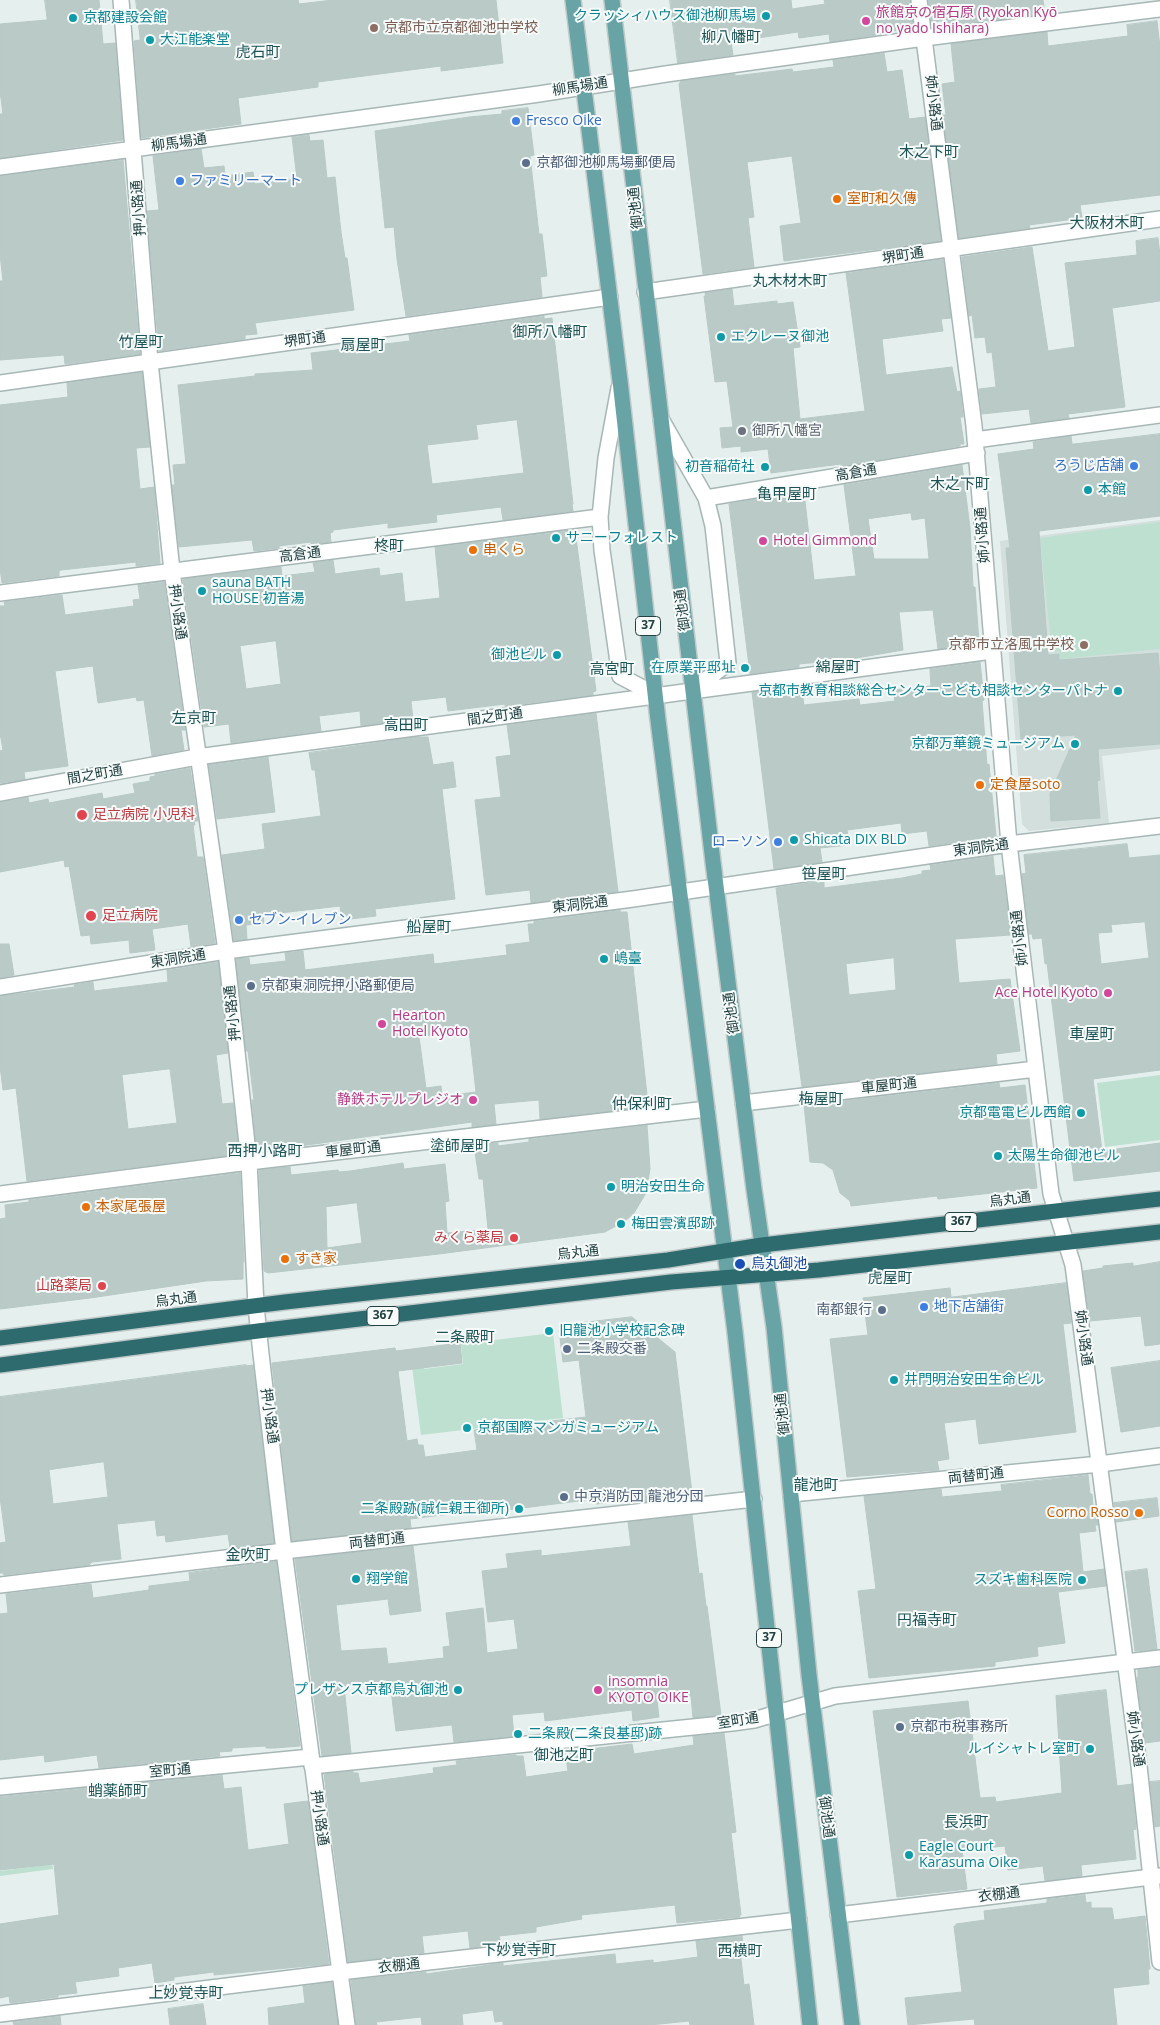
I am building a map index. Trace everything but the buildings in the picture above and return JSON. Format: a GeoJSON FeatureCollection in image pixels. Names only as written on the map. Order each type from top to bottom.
{"type":"FeatureCollection","features":[{"type":"Feature","properties":{"kind":"highway","name":"烏丸通"},"geometry":{"type":"LineString","coordinates":[[0,1338],[256,1306],[668,1260],[762,1245],[1160,1199]]}},
{"type":"Feature","properties":{"kind":"highway","name":"367"},"geometry":{"type":"LineString","coordinates":[[0,1365],[258,1331],[671,1282],[1067,1244],[1160,1232]]}},
{"type":"Feature","properties":{"kind":"main road","name":"37"},"geometry":{"type":"LineString","coordinates":[[573,0],[585,86],[656,695],[725,1251],[754,1499],[810,2025]]}},
{"type":"Feature","properties":{"kind":"main road","name":"御池通"},"geometry":{"type":"LineString","coordinates":[[612,0],[716,887],[774,1327],[812,1703],[852,2025]]}},
{"type":"Feature","properties":{"kind":"street","name":"押小路通"},"geometry":{"type":"LineString","coordinates":[[121,0],[150,362],[172,571],[226,951],[249,1162],[258,1331],[284,1551],[347,2025]]}},
{"type":"Feature","properties":{"kind":"street","name":"姉小路通"},"geometry":{"type":"LineString","coordinates":[[919,0],[976,447],[1009,844],[1036,1069],[1052,1194],[1073,1265],[1124,1662],[1156,1877],[1160,1962]]}},
{"type":"Feature","properties":{"kind":"street","name":"柳馬場通"},"geometry":{"type":"LineString","coordinates":[[0,168],[924,38],[1160,9]]}},
{"type":"Feature","properties":{"kind":"street","name":"堺町通"},"geometry":{"type":"LineString","coordinates":[[645,292],[1160,219]]}},
{"type":"Feature","properties":{"kind":"street","name":"堺町通"},"geometry":{"type":"LineString","coordinates":[[0,383],[610,297]]}},
{"type":"Feature","properties":{"kind":"street"},"geometry":{"type":"LineString","coordinates":[[620,381],[606,458],[600,517],[602,550],[620,676],[656,695]]}},
{"type":"Feature","properties":{"kind":"street","name":"高倉通"},"geometry":{"type":"LineString","coordinates":[[706,498],[1160,414]]}},
{"type":"Feature","properties":{"kind":"street"},"geometry":{"type":"LineString","coordinates":[[660,419],[706,498],[713,526],[728,663],[693,690]]}},
{"type":"Feature","properties":{"kind":"street","name":"高倉通"},"geometry":{"type":"LineString","coordinates":[[0,592],[600,517]]}},
{"type":"Feature","properties":{"kind":"street","name":"間之町通"},"geometry":{"type":"LineString","coordinates":[[0,793],[197,756],[992,652]]}},
{"type":"Feature","properties":{"kind":"street","name":"東洞院通"},"geometry":{"type":"LineString","coordinates":[[0,987],[226,951],[680,892],[1009,844],[1160,826]]}},
{"type":"Feature","properties":{"kind":"street","name":"車屋町通"},"geometry":{"type":"LineString","coordinates":[[743,1103],[1036,1069]]}},
{"type":"Feature","properties":{"kind":"street","name":"車屋町通"},"geometry":{"type":"LineString","coordinates":[[0,1194],[249,1162],[707,1109]]}},
{"type":"Feature","properties":{"kind":"street","name":"両替町通"},"geometry":{"type":"LineString","coordinates":[[791,1494],[1100,1464],[1160,1456]]}},
{"type":"Feature","properties":{"kind":"street","name":"両替町通"},"geometry":{"type":"LineString","coordinates":[[0,1585],[284,1551],[754,1499]]}},
{"type":"Feature","properties":{"kind":"street","name":"室町通"},"geometry":{"type":"LineString","coordinates":[[0,1786],[312,1762],[732,1723],[754,1720],[835,1696],[1160,1658]]}},
{"type":"Feature","properties":{"kind":"street","name":"衣棚通"},"geometry":{"type":"LineString","coordinates":[[838,1915],[1156,1877]]}},
{"type":"Feature","properties":{"kind":"street","name":"衣棚通"},"geometry":{"type":"LineString","coordinates":[[0,2014],[340,1972],[799,1920]]}},
{"type":"Feature","properties":{"kind":"shaded area","name":"京都市立洛風中学校"},"geometry":{"type":"Polygon","coordinates":[[[1160,520],[1160,749],[1102,756],[1109,823],[1029,831],[1022,824],[1000,541],[1160,520]]]}},
{"type":"Feature","properties":{"kind":"green space"},"geometry":{"type":"Polygon","coordinates":[[[1160,522],[1160,649],[1060,659],[1059,651],[1052,652],[1040,538],[1160,522]]]}},
{"type":"Feature","properties":{"kind":"green space"},"geometry":{"type":"Polygon","coordinates":[[[1160,1075],[1160,1140],[1105,1147],[1097,1083],[1160,1075]]]}},
{"type":"Feature","properties":{"kind":"green space"},"geometry":{"type":"Polygon","coordinates":[[[553,1333],[563,1418],[421,1435],[412,1367],[424,1365],[424,1369],[463,1364],[461,1344],[553,1333]]]}},
{"type":"Feature","properties":{"kind":"green space"},"geometry":{"type":"Polygon","coordinates":[[[50,1849],[53,1869],[0,1876],[0,1871],[38,1866],[50,1849]]]}},
{"type":"Feature","properties":{"kind":"place","name":"クラッシィハウス御池柳馬場"},"geometry":{"type":"Point","coordinates":[766,16]}},
{"type":"Feature","properties":{"kind":"place","name":"京都建設会館"},"geometry":{"type":"Point","coordinates":[73,18]}},
{"type":"Feature","properties":{"kind":"place","name":"旅館京の宿石原 (Ryokan Kyō no yado Ishihara)"},"geometry":{"type":"Point","coordinates":[866,21]}},
{"type":"Feature","properties":{"kind":"place","name":"京都市立京都御池中学校"},"geometry":{"type":"Point","coordinates":[374,28]}},
{"type":"Feature","properties":{"kind":"place","name":"大江能楽堂"},"geometry":{"type":"Point","coordinates":[150,40]}},
{"type":"Feature","properties":{"kind":"place","name":"Fresco Oike"},"geometry":{"type":"Point","coordinates":[516,121]}},
{"type":"Feature","properties":{"kind":"place","name":"京都御池柳馬場郵便局"},"geometry":{"type":"Point","coordinates":[526,163]}},
{"type":"Feature","properties":{"kind":"place","name":"ファミリーマート"},"geometry":{"type":"Point","coordinates":[180,181]}},
{"type":"Feature","properties":{"kind":"place","name":"室町和久傳"},"geometry":{"type":"Point","coordinates":[837,199]}},
{"type":"Feature","properties":{"kind":"place","name":"エクレーヌ御池"},"geometry":{"type":"Point","coordinates":[721,337]}},
{"type":"Feature","properties":{"kind":"place","name":"御所八幡宮"},"geometry":{"type":"Point","coordinates":[742,431]}},
{"type":"Feature","properties":{"kind":"place","name":"ろうじ店舗"},"geometry":{"type":"Point","coordinates":[1134,466]}},
{"type":"Feature","properties":{"kind":"place","name":"初音稲荷社"},"geometry":{"type":"Point","coordinates":[765,467]}},
{"type":"Feature","properties":{"kind":"place","name":"本館"},"geometry":{"type":"Point","coordinates":[1088,490]}},
{"type":"Feature","properties":{"kind":"place","name":"サニーフォレスト"},"geometry":{"type":"Point","coordinates":[556,538]}},
{"type":"Feature","properties":{"kind":"place","name":"Hotel Gimmond"},"geometry":{"type":"Point","coordinates":[763,541]}},
{"type":"Feature","properties":{"kind":"place","name":"串くら"},"geometry":{"type":"Point","coordinates":[473,550]}},
{"type":"Feature","properties":{"kind":"place","name":"sauna BATH HOUSE 初音湯"},"geometry":{"type":"Point","coordinates":[202,591]}},
{"type":"Feature","properties":{"kind":"place","name":"京都市立洛風中学校"},"geometry":{"type":"Point","coordinates":[1084,645]}},
{"type":"Feature","properties":{"kind":"place","name":"御池ビル"},"geometry":{"type":"Point","coordinates":[557,655]}},
{"type":"Feature","properties":{"kind":"place","name":"在原業平邸址"},"geometry":{"type":"Point","coordinates":[745,668]}},
{"type":"Feature","properties":{"kind":"place","name":"京都市教育相談総合センターこども相談センターパトナ"},"geometry":{"type":"Point","coordinates":[1118,691]}},
{"type":"Feature","properties":{"kind":"place","name":"京都万華鏡ミュージアム"},"geometry":{"type":"Point","coordinates":[1075,744]}},
{"type":"Feature","properties":{"kind":"place","name":"定食屋soto"},"geometry":{"type":"Point","coordinates":[980,785]}},
{"type":"Feature","properties":{"kind":"place","name":"足立病院 小児科"},"geometry":{"type":"Point","coordinates":[82,815]}},
{"type":"Feature","properties":{"kind":"place","name":"Shicata DIX BLD"},"geometry":{"type":"Point","coordinates":[794,840]}},
{"type":"Feature","properties":{"kind":"place","name":"ローソン"},"geometry":{"type":"Point","coordinates":[778,842]}},
{"type":"Feature","properties":{"kind":"place","name":"足立病院"},"geometry":{"type":"Point","coordinates":[91,916]}},
{"type":"Feature","properties":{"kind":"place","name":"セブン-イレブン"},"geometry":{"type":"Point","coordinates":[239,920]}},
{"type":"Feature","properties":{"kind":"place","name":"嶋臺"},"geometry":{"type":"Point","coordinates":[604,959]}},
{"type":"Feature","properties":{"kind":"place","name":"京都東洞院押小路郵便局"},"geometry":{"type":"Point","coordinates":[251,986]}},
{"type":"Feature","properties":{"kind":"place","name":"Ace Hotel Kyoto"},"geometry":{"type":"Point","coordinates":[1108,993]}},
{"type":"Feature","properties":{"kind":"place","name":"Hearton Hotel Kyoto"},"geometry":{"type":"Point","coordinates":[382,1024]}},
{"type":"Feature","properties":{"kind":"place","name":"静鉄ホテルプレジオ"},"geometry":{"type":"Point","coordinates":[473,1100]}},
{"type":"Feature","properties":{"kind":"place","name":"京都電電ビル西館"},"geometry":{"type":"Point","coordinates":[1081,1113]}},
{"type":"Feature","properties":{"kind":"place","name":"太陽生命御池ビル"},"geometry":{"type":"Point","coordinates":[998,1156]}},
{"type":"Feature","properties":{"kind":"place","name":"明治安田生命"},"geometry":{"type":"Point","coordinates":[611,1187]}},
{"type":"Feature","properties":{"kind":"place","name":"本家尾張屋"},"geometry":{"type":"Point","coordinates":[86,1207]}},
{"type":"Feature","properties":{"kind":"place","name":"梅田雲濱邸跡"},"geometry":{"type":"Point","coordinates":[621,1224]}},
{"type":"Feature","properties":{"kind":"place","name":"みくら薬局"},"geometry":{"type":"Point","coordinates":[514,1238]}},
{"type":"Feature","properties":{"kind":"place","name":"すき家"},"geometry":{"type":"Point","coordinates":[285,1259]}},
{"type":"Feature","properties":{"kind":"place","name":"烏丸御池"},"geometry":{"type":"Point","coordinates":[740,1264]}},
{"type":"Feature","properties":{"kind":"place","name":"山路薬局"},"geometry":{"type":"Point","coordinates":[102,1286]}},
{"type":"Feature","properties":{"kind":"place","name":"地下店舗街"},"geometry":{"type":"Point","coordinates":[924,1307]}},
{"type":"Feature","properties":{"kind":"place","name":"南都銀行"},"geometry":{"type":"Point","coordinates":[882,1310]}},
{"type":"Feature","properties":{"kind":"place","name":"旧龍池小学校記念碑"},"geometry":{"type":"Point","coordinates":[549,1331]}},
{"type":"Feature","properties":{"kind":"place","name":"二条殿交番"},"geometry":{"type":"Point","coordinates":[567,1349]}},
{"type":"Feature","properties":{"kind":"place","name":"井門明治安田生命ビル"},"geometry":{"type":"Point","coordinates":[894,1380]}},
{"type":"Feature","properties":{"kind":"place","name":"京都国際マンガミュージアム"},"geometry":{"type":"Point","coordinates":[467,1428]}},
{"type":"Feature","properties":{"kind":"place","name":"中京消防団 龍池分団"},"geometry":{"type":"Point","coordinates":[564,1497]}},
{"type":"Feature","properties":{"kind":"place","name":"二条殿跡(誠仁親王御所)"},"geometry":{"type":"Point","coordinates":[519,1509]}},
{"type":"Feature","properties":{"kind":"place","name":"Corno Rosso"},"geometry":{"type":"Point","coordinates":[1139,1513]}},
{"type":"Feature","properties":{"kind":"place","name":"翔学館"},"geometry":{"type":"Point","coordinates":[356,1579]}},
{"type":"Feature","properties":{"kind":"place","name":"スズキ歯科医院"},"geometry":{"type":"Point","coordinates":[1082,1580]}},
{"type":"Feature","properties":{"kind":"place","name":"プレザンス京都烏丸御池"},"geometry":{"type":"Point","coordinates":[458,1690]}},
{"type":"Feature","properties":{"kind":"place","name":"insomnia KYOTO OIKE"},"geometry":{"type":"Point","coordinates":[598,1690]}},
{"type":"Feature","properties":{"kind":"place","name":"京都市税事務所"},"geometry":{"type":"Point","coordinates":[900,1727]}},
{"type":"Feature","properties":{"kind":"place","name":"二条殿(二条良基邸)跡"},"geometry":{"type":"Point","coordinates":[518,1734]}},
{"type":"Feature","properties":{"kind":"place","name":"ルイシャトレ室町"},"geometry":{"type":"Point","coordinates":[1090,1749]}},
{"type":"Feature","properties":{"kind":"place","name":"Eagle Court Karasuma Oike"},"geometry":{"type":"Point","coordinates":[909,1855]}},
{"type":"Feature","properties":{"kind":"district","name":"柳八幡町"},"geometry":{"type":"Point","coordinates":[731,38]}},
{"type":"Feature","properties":{"kind":"district","name":"虎石町"},"geometry":{"type":"Point","coordinates":[258,53]}},
{"type":"Feature","properties":{"kind":"district","name":"木之下町"},"geometry":{"type":"Point","coordinates":[929,153]}},
{"type":"Feature","properties":{"kind":"district","name":"大阪材木町"},"geometry":{"type":"Point","coordinates":[1107,224]}},
{"type":"Feature","properties":{"kind":"district","name":"丸木材木町"},"geometry":{"type":"Point","coordinates":[790,282]}},
{"type":"Feature","properties":{"kind":"district","name":"御所八幡町"},"geometry":{"type":"Point","coordinates":[550,333]}},
{"type":"Feature","properties":{"kind":"district","name":"竹屋町"},"geometry":{"type":"Point","coordinates":[141,343]}},
{"type":"Feature","properties":{"kind":"district","name":"扇屋町"},"geometry":{"type":"Point","coordinates":[363,346]}},
{"type":"Feature","properties":{"kind":"district","name":"木之下町"},"geometry":{"type":"Point","coordinates":[960,485]}},
{"type":"Feature","properties":{"kind":"district","name":"亀甲屋町"},"geometry":{"type":"Point","coordinates":[787,495]}},
{"type":"Feature","properties":{"kind":"district","name":"柊町"},"geometry":{"type":"Point","coordinates":[389,547]}},
{"type":"Feature","properties":{"kind":"district","name":"綿屋町"},"geometry":{"type":"Point","coordinates":[838,668]}},
{"type":"Feature","properties":{"kind":"district","name":"高宮町"},"geometry":{"type":"Point","coordinates":[612,670]}},
{"type":"Feature","properties":{"kind":"district","name":"左京町"},"geometry":{"type":"Point","coordinates":[194,719]}},
{"type":"Feature","properties":{"kind":"district","name":"高田町"},"geometry":{"type":"Point","coordinates":[406,726]}},
{"type":"Feature","properties":{"kind":"district","name":"笹屋町"},"geometry":{"type":"Point","coordinates":[824,875]}},
{"type":"Feature","properties":{"kind":"district","name":"船屋町"},"geometry":{"type":"Point","coordinates":[429,928]}},
{"type":"Feature","properties":{"kind":"district","name":"車屋町"},"geometry":{"type":"Point","coordinates":[1092,1035]}},
{"type":"Feature","properties":{"kind":"district","name":"梅屋町"},"geometry":{"type":"Point","coordinates":[821,1100]}},
{"type":"Feature","properties":{"kind":"district","name":"仲保利町"},"geometry":{"type":"Point","coordinates":[642,1105]}},
{"type":"Feature","properties":{"kind":"district","name":"塗師屋町"},"geometry":{"type":"Point","coordinates":[460,1147]}},
{"type":"Feature","properties":{"kind":"district","name":"西押小路町"},"geometry":{"type":"Point","coordinates":[265,1152]}},
{"type":"Feature","properties":{"kind":"district","name":"虎屋町"},"geometry":{"type":"Point","coordinates":[890,1279]}},
{"type":"Feature","properties":{"kind":"district","name":"二条殿町"},"geometry":{"type":"Point","coordinates":[465,1338]}},
{"type":"Feature","properties":{"kind":"district","name":"龍池町"},"geometry":{"type":"Point","coordinates":[816,1486]}},
{"type":"Feature","properties":{"kind":"district","name":"金吹町"},"geometry":{"type":"Point","coordinates":[248,1556]}},
{"type":"Feature","properties":{"kind":"district","name":"円福寺町"},"geometry":{"type":"Point","coordinates":[927,1621]}},
{"type":"Feature","properties":{"kind":"district","name":"御池之町"},"geometry":{"type":"Point","coordinates":[564,1756]}},
{"type":"Feature","properties":{"kind":"district","name":"蛸薬師町"},"geometry":{"type":"Point","coordinates":[118,1792]}},
{"type":"Feature","properties":{"kind":"district","name":"長浜町"},"geometry":{"type":"Point","coordinates":[966,1823]}},
{"type":"Feature","properties":{"kind":"district","name":"下妙覚寺町"},"geometry":{"type":"Point","coordinates":[519,1951]}},
{"type":"Feature","properties":{"kind":"district","name":"西横町"},"geometry":{"type":"Point","coordinates":[740,1952]}},
{"type":"Feature","properties":{"kind":"district","name":"上妙覚寺町"},"geometry":{"type":"Point","coordinates":[186,1994]}}]}
